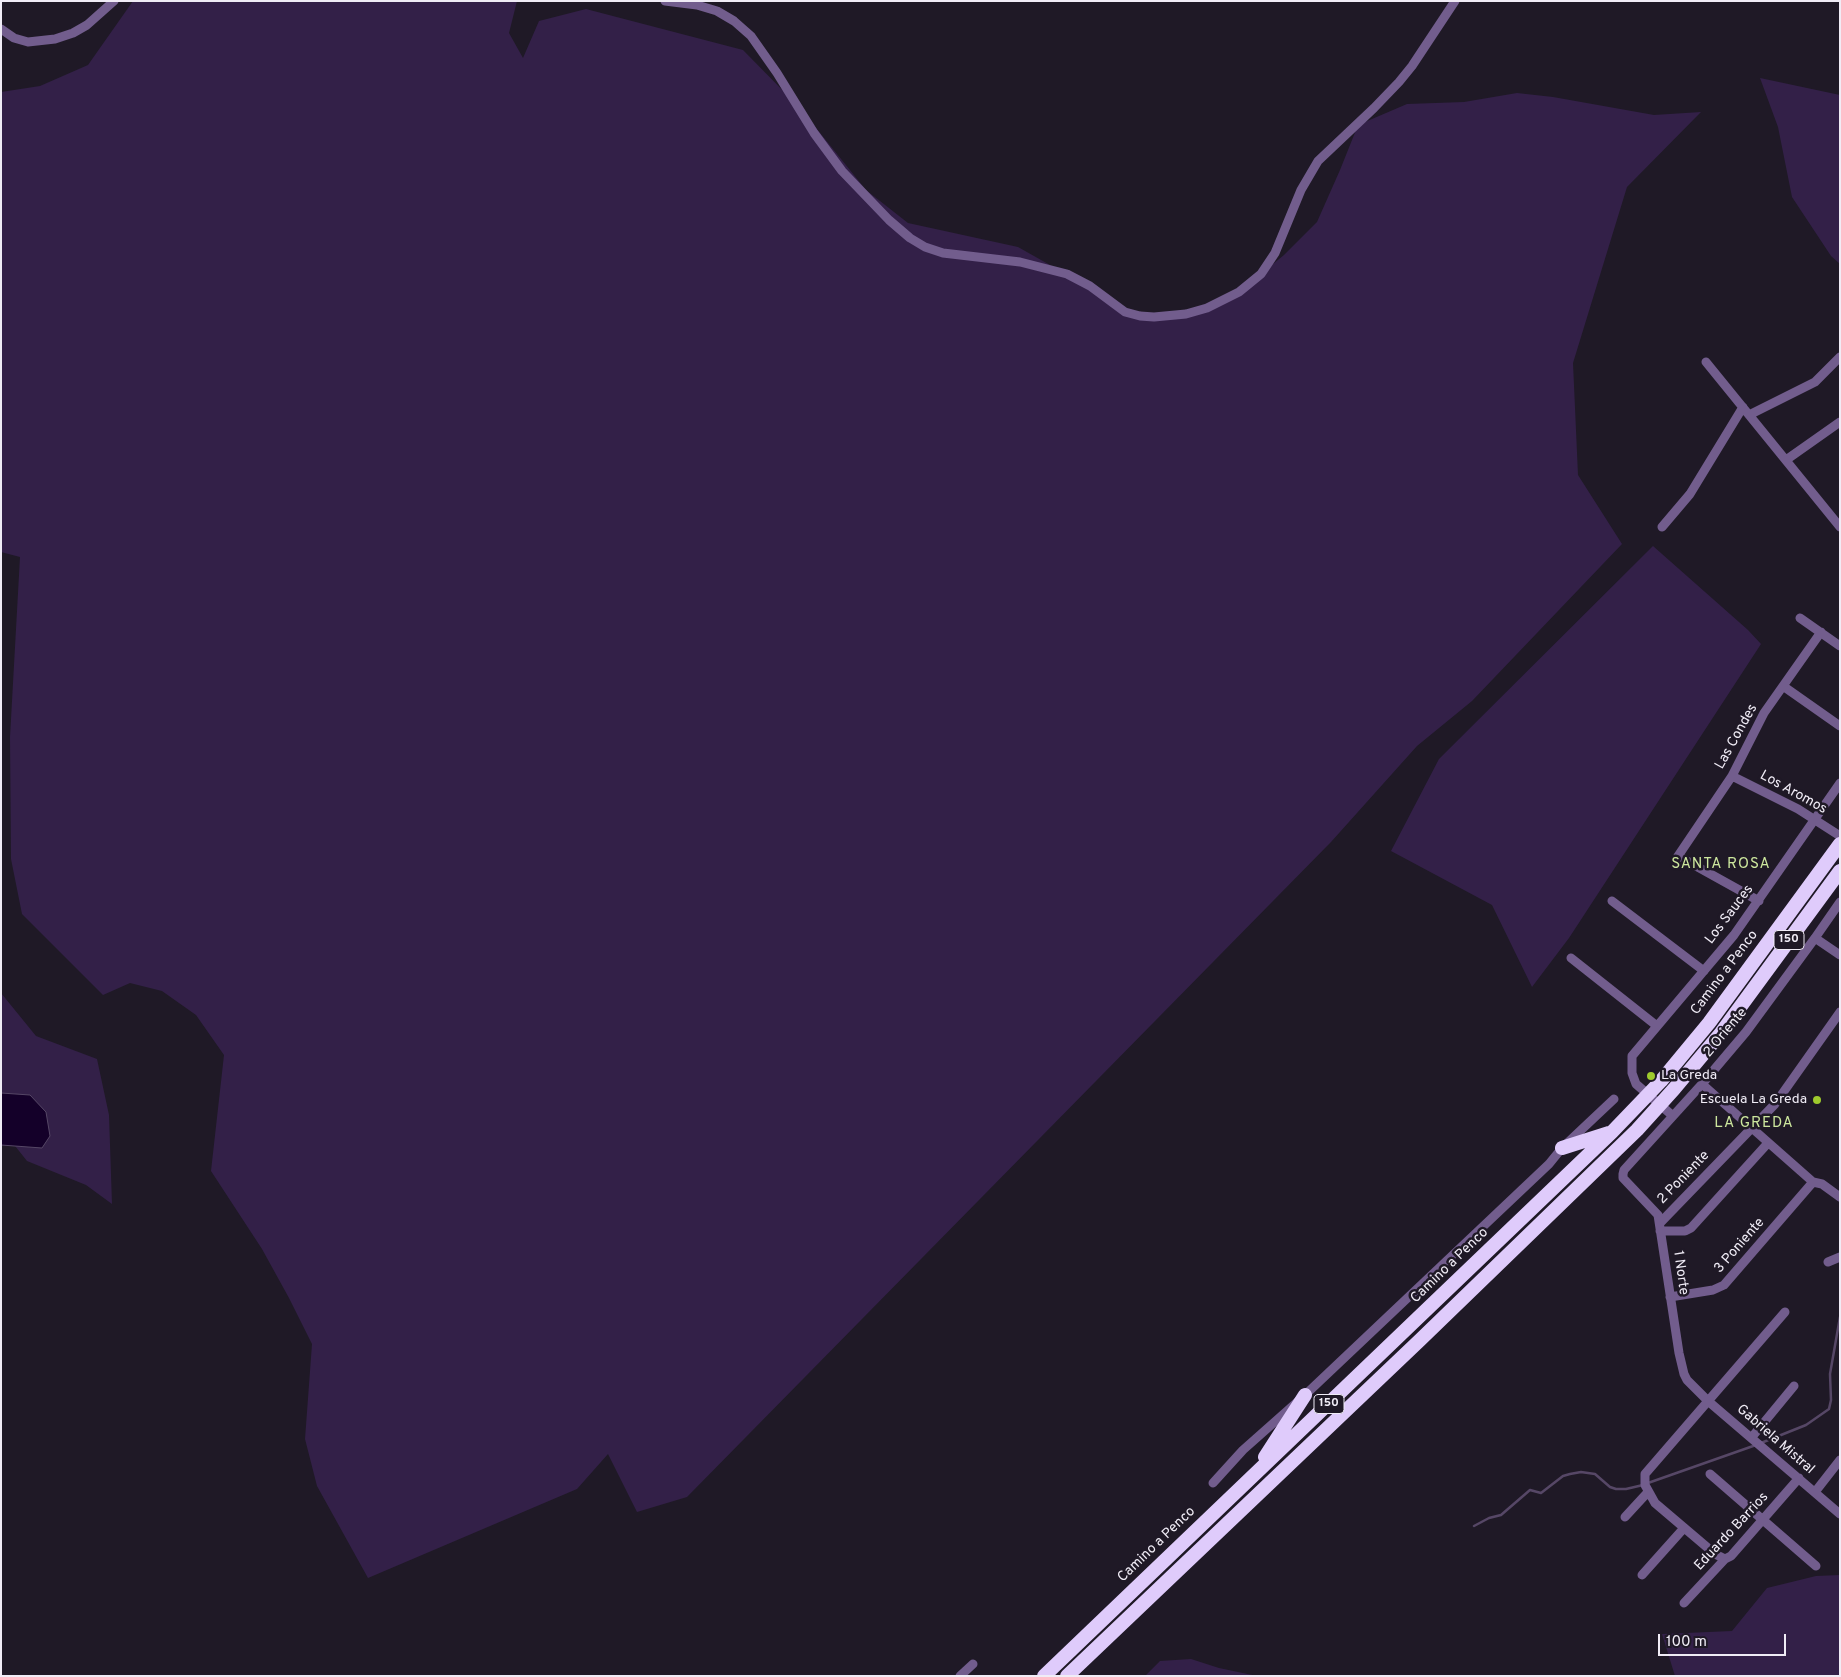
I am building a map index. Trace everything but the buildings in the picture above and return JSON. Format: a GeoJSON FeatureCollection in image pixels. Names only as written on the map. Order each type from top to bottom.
{"type":"FeatureCollection","features":[{"type":"Feature","properties":{"kind":"highway","name":"Camino a Penco"},"geometry":{"type":"LineString","coordinates":[[1044,1676],[1612,1132],[1648,1095],[1722,1006],[1840,844]]}},
{"type":"Feature","properties":{"kind":"highway","name":"150"},"geometry":{"type":"LineString","coordinates":[[1067,1676],[1582,1184],[1660,1105],[1721,1033],[1840,870]]}},
{"type":"Feature","properties":{"kind":"highway"},"geometry":{"type":"LineString","coordinates":[[1562,1148],[1612,1132]]}},
{"type":"Feature","properties":{"kind":"highway"},"geometry":{"type":"LineString","coordinates":[[1252,1477],[1305,1395]]}},
{"type":"Feature","properties":{"kind":"street"},"geometry":{"type":"LineString","coordinates":[[1,29],[14,38],[28,42],[55,38],[73,33],[87,25],[114,1]]}},
{"type":"Feature","properties":{"kind":"street"},"geometry":{"type":"LineString","coordinates":[[666,1],[697,5],[717,12],[734,21],[751,36],[833,160],[855,186],[895,227],[910,238],[925,247],[943,253],[1020,262],[1067,274],[1090,286],[1117,308],[1125,312],[1154,317],[1186,314],[1207,308],[1239,292],[1261,274],[1276,253],[1301,190],[1318,160],[1399,82],[1412,66],[1455,1]]}},
{"type":"Feature","properties":{"kind":"street"},"geometry":{"type":"LineString","coordinates":[[1749,415],[1815,382],[1840,357]]}},
{"type":"Feature","properties":{"kind":"street"},"geometry":{"type":"LineString","coordinates":[[1706,362],[1840,527]]}},
{"type":"Feature","properties":{"kind":"street"},"geometry":{"type":"LineString","coordinates":[[1662,527],[1690,494],[1743,407]]}},
{"type":"Feature","properties":{"kind":"street"},"geometry":{"type":"LineString","coordinates":[[1786,460],[1840,422]]}},
{"type":"Feature","properties":{"kind":"street"},"geometry":{"type":"LineString","coordinates":[[1800,618],[1840,646]]}},
{"type":"Feature","properties":{"kind":"street","name":"Las Condes"},"geometry":{"type":"LineString","coordinates":[[1759,901],[1678,856],[1732,776],[1764,713],[1820,632]]}},
{"type":"Feature","properties":{"kind":"street"},"geometry":{"type":"LineString","coordinates":[[1784,686],[1840,726]]}},
{"type":"Feature","properties":{"kind":"street","name":"Los Aromos"},"geometry":{"type":"LineString","coordinates":[[1732,776],[1814,819],[1840,836]]}},
{"type":"Feature","properties":{"kind":"street","name":"Los Sauces"},"geometry":{"type":"LineString","coordinates":[[1648,1095],[1634,1081],[1632,1056],[1734,935],[1840,783]]}},
{"type":"Feature","properties":{"kind":"street"},"geometry":{"type":"LineString","coordinates":[[1612,901],[1704,970]]}},
{"type":"Feature","properties":{"kind":"street","name":"2 Oriente"},"geometry":{"type":"LineString","coordinates":[[1623,1174],[1624,1170],[1746,1032],[1840,902]]}},
{"type":"Feature","properties":{"kind":"street"},"geometry":{"type":"LineString","coordinates":[[1815,938],[1840,955]]}},
{"type":"Feature","properties":{"kind":"street"},"geometry":{"type":"LineString","coordinates":[[1571,958],[1657,1026]]}},
{"type":"Feature","properties":{"kind":"street","name":"2 Poniente"},"geometry":{"type":"LineString","coordinates":[[1660,1227],[1775,1104],[1840,1012]]}},
{"type":"Feature","properties":{"kind":"street"},"geometry":{"type":"LineString","coordinates":[[1702,1084],[1814,1182],[1822,1184],[1840,1197]]}},
{"type":"Feature","properties":{"kind":"street"},"geometry":{"type":"LineString","coordinates":[[1648,1095],[1673,1116]]}},
{"type":"Feature","properties":{"kind":"street"},"geometry":{"type":"LineString","coordinates":[[1213,1483],[1243,1450],[1305,1395],[1542,1171],[1562,1148],[1614,1099]]}},
{"type":"Feature","properties":{"kind":"street"},"geometry":{"type":"LineString","coordinates":[[1660,1227],[1684,1231],[1691,1228],[1768,1143]]}},
{"type":"Feature","properties":{"kind":"street","name":"1 Norte"},"geometry":{"type":"LineString","coordinates":[[1623,1174],[1623,1178],[1658,1215],[1684,1374],[1693,1387]]}},
{"type":"Feature","properties":{"kind":"street","name":"3 Poniente"},"geometry":{"type":"LineString","coordinates":[[1670,1297],[1721,1287],[1814,1182]]}},
{"type":"Feature","properties":{"kind":"street"},"geometry":{"type":"LineString","coordinates":[[1828,1262],[1840,1257]]}},
{"type":"Feature","properties":{"kind":"street"},"geometry":{"type":"LineString","coordinates":[[1725,1559],[1715,1554],[1655,1503],[1644,1480],[1645,1474],[1785,1312]]}},
{"type":"Feature","properties":{"kind":"street"},"geometry":{"type":"LineString","coordinates":[[1754,1439],[1794,1386]]}},
{"type":"Feature","properties":{"kind":"street","name":"Gabriela Mistral"},"geometry":{"type":"LineString","coordinates":[[1693,1387],[1840,1514]]}},
{"type":"Feature","properties":{"kind":"street"},"geometry":{"type":"LineString","coordinates":[[1815,1492],[1840,1460]]}},
{"type":"Feature","properties":{"kind":"street"},"geometry":{"type":"LineString","coordinates":[[1710,1474],[1816,1566]]}},
{"type":"Feature","properties":{"kind":"street","name":"Eduardo Barrios"},"geometry":{"type":"LineString","coordinates":[[1684,1603],[1725,1559],[1731,1556],[1799,1478]]}},
{"type":"Feature","properties":{"kind":"street"},"geometry":{"type":"LineString","coordinates":[[1625,1517],[1648,1491]]}},
{"type":"Feature","properties":{"kind":"street"},"geometry":{"type":"LineString","coordinates":[[1642,1575],[1684,1528]]}},
{"type":"Feature","properties":{"kind":"street"},"geometry":{"type":"LineString","coordinates":[[960,1676],[973,1664]]}},
{"type":"Feature","properties":{"kind":"shaded area"},"geometry":{"type":"Polygon","coordinates":[[[133,1],[517,1],[509,33],[523,58],[539,21],[586,9],[743,50],[800,108],[866,190],[908,223],[1018,247],[1137,314],[1164,317],[1215,304],[1246,286],[1284,255],[1317,222],[1358,125],[1407,104],[1464,102],[1517,93],[1553,97],[1654,115],[1701,112],[1627,187],[1573,363],[1578,475],[1622,544],[1472,701],[1417,746],[1331,842],[687,1497],[637,1512],[608,1454],[577,1489],[368,1578],[317,1486],[305,1439],[312,1344],[262,1249],[211,1171],[224,1055],[196,1015],[162,991],[130,983],[103,995],[22,914],[11,859],[10,737],[20,557],[1,552],[1,92],[40,86],[88,65],[133,1]]]}},
{"type":"Feature","properties":{"kind":"shaded area"},"geometry":{"type":"Polygon","coordinates":[[[1760,78],[1840,95],[1840,264],[1831,256],[1792,197],[1778,127],[1760,78]]]}},
{"type":"Feature","properties":{"kind":"shaded area"},"geometry":{"type":"Polygon","coordinates":[[[1653,546],[1748,630],[1761,644],[1569,938],[1532,987],[1492,905],[1391,851],[1439,759],[1653,546]]]}},
{"type":"Feature","properties":{"kind":"shaded area"},"geometry":{"type":"Polygon","coordinates":[[[1,993],[36,1036],[97,1059],[109,1115],[112,1204],[86,1185],[27,1161],[4,1132],[1,1131],[1,993]]]}},
{"type":"Feature","properties":{"kind":"shaded area"},"geometry":{"type":"Polygon","coordinates":[[[1,1093],[30,1095],[46,1112],[50,1136],[42,1148],[1,1145],[1,1093]]]}},
{"type":"Feature","properties":{"kind":"shaded area"},"geometry":{"type":"Polygon","coordinates":[[[1840,1575],[1840,1676],[1675,1676],[1662,1634],[1732,1631],[1767,1588],[1816,1576],[1840,1575]]]}},
{"type":"Feature","properties":{"kind":"shaded area"},"geometry":{"type":"Polygon","coordinates":[[[1191,1659],[1219,1668],[1257,1676],[1145,1676],[1160,1661],[1191,1659]]]}},
{"type":"Feature","properties":{"kind":"waterway"},"geometry":{"type":"LineString","coordinates":[[1761,1443],[1806,1425],[1829,1409],[1831,1400],[1830,1374],[1840,1317]]}},
{"type":"Feature","properties":{"kind":"waterway"},"geometry":{"type":"LineString","coordinates":[[1648,1483],[1756,1445]]}},
{"type":"Feature","properties":{"kind":"waterway"},"geometry":{"type":"LineString","coordinates":[[1474,1526],[1489,1518],[1501,1515],[1530,1490],[1541,1493],[1563,1476],[1570,1474],[1581,1472],[1595,1474],[1610,1487],[1616,1489],[1643,1485]]}},
{"type":"Feature","properties":{"kind":"place","name":"La Greda"},"geometry":{"type":"Point","coordinates":[1651,1076]}},
{"type":"Feature","properties":{"kind":"place","name":"Escuela La Greda"},"geometry":{"type":"Point","coordinates":[1817,1100]}},
{"type":"Feature","properties":{"kind":"district","name":"SANTA ROSA"},"geometry":{"type":"Point","coordinates":[1721,865]}},
{"type":"Feature","properties":{"kind":"district","name":"LA GREDA"},"geometry":{"type":"Point","coordinates":[1754,1124]}}]}
